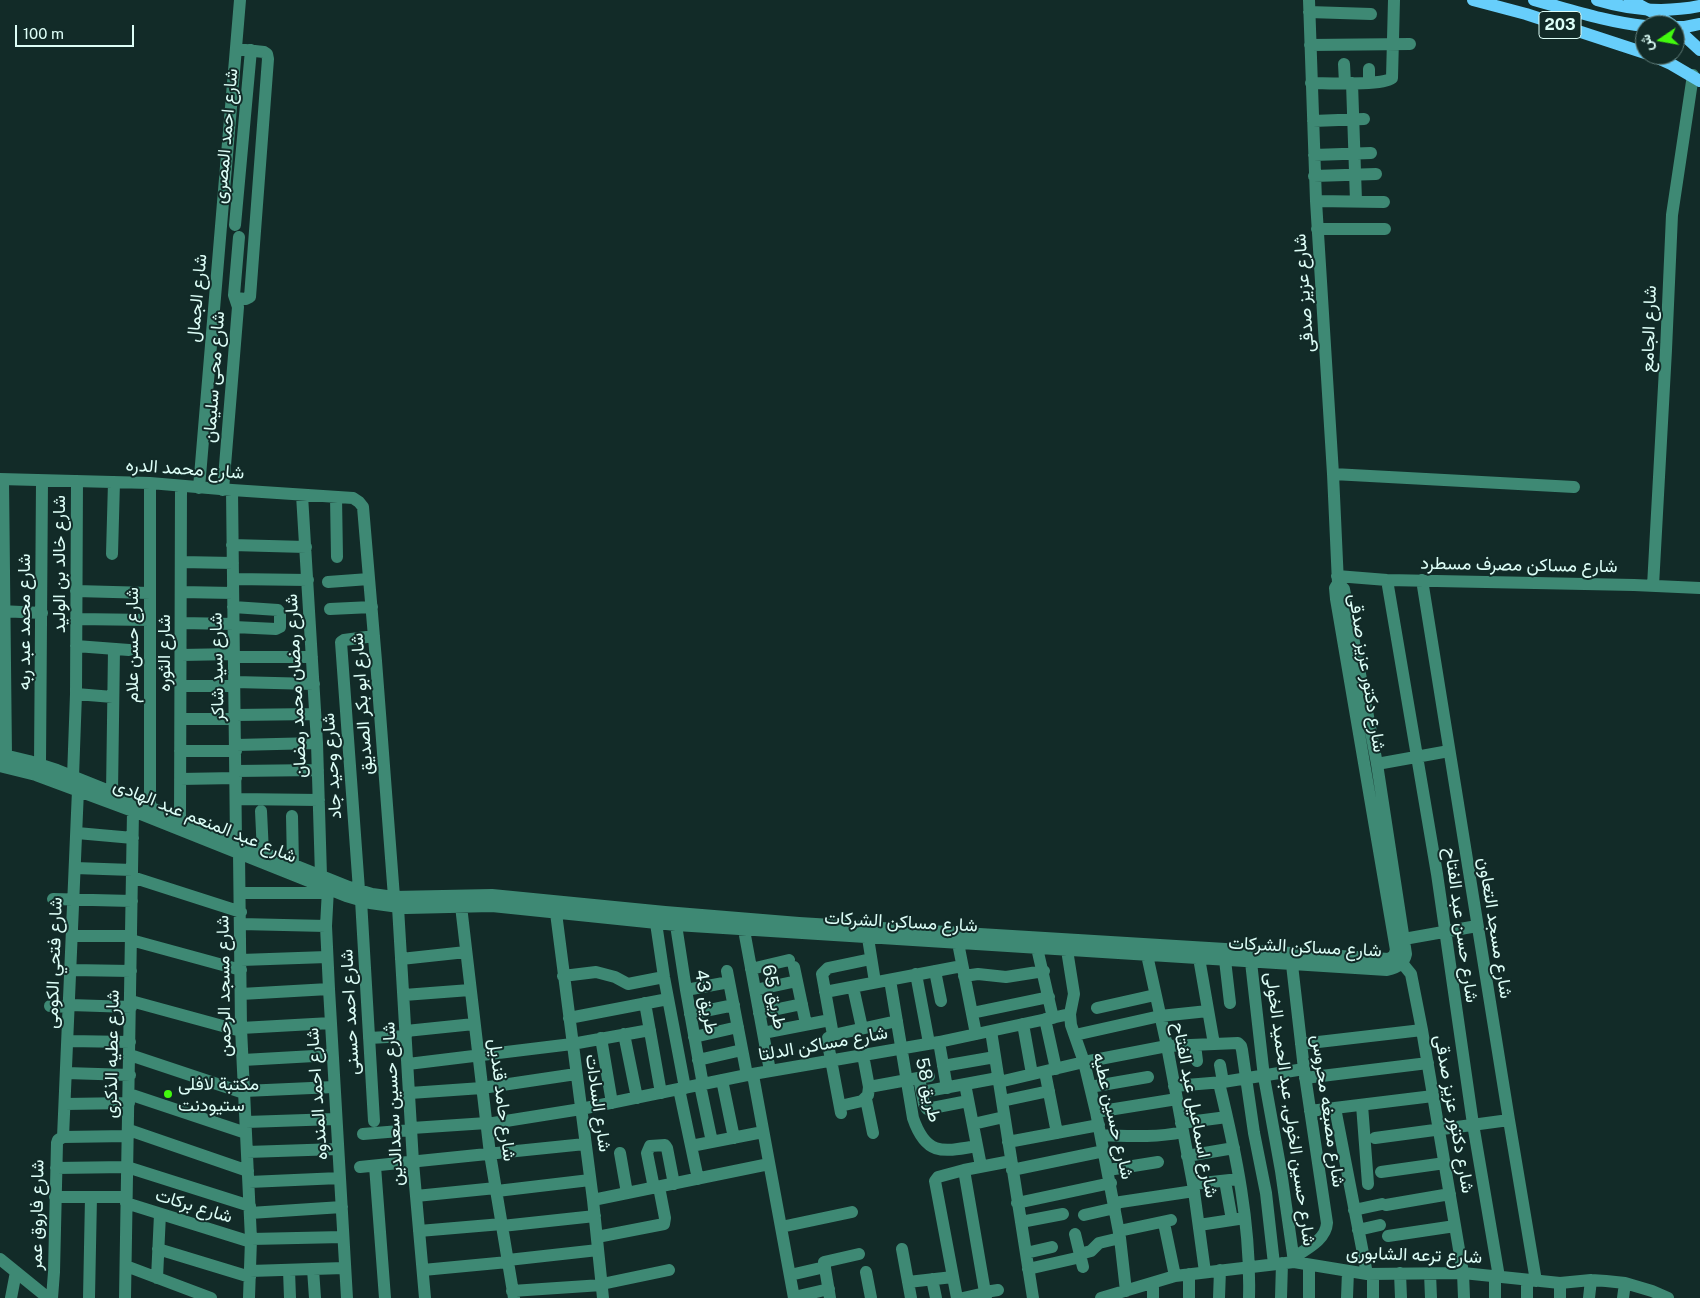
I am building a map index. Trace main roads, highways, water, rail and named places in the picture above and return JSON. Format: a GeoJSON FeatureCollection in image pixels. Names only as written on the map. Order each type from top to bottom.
{"type":"FeatureCollection","features":[{"type":"Feature","properties":{"kind":"main road","name":"203"},"geometry":{"type":"LineString","coordinates":[[1473,0],[1535,17],[1635,50]]}},
{"type":"Feature","properties":{"kind":"main road"},"geometry":{"type":"LineString","coordinates":[[1534,0],[1593,18],[1635,25]]}},
{"type":"Feature","properties":{"kind":"main road"},"geometry":{"type":"LineString","coordinates":[[1597,0],[1620,6],[1653,10],[1700,6]]}},
{"type":"Feature","properties":{"kind":"main road"},"geometry":{"type":"LineString","coordinates":[[1630,0],[1657,15]]}},
{"type":"Feature","properties":{"kind":"main road"},"geometry":{"type":"LineString","coordinates":[[1685,27],[1700,24]]}},
{"type":"Feature","properties":{"kind":"main road"},"geometry":{"type":"LineString","coordinates":[[1685,36],[1700,50]]}},
{"type":"Feature","properties":{"kind":"main road"},"geometry":{"type":"LineString","coordinates":[[1671,65],[1696,78]]}},
{"type":"Feature","properties":{"kind":"place","name":"مكتبة لافلى ستيودنت"},"geometry":{"type":"Point","coordinates":[168,1094]}}]}
